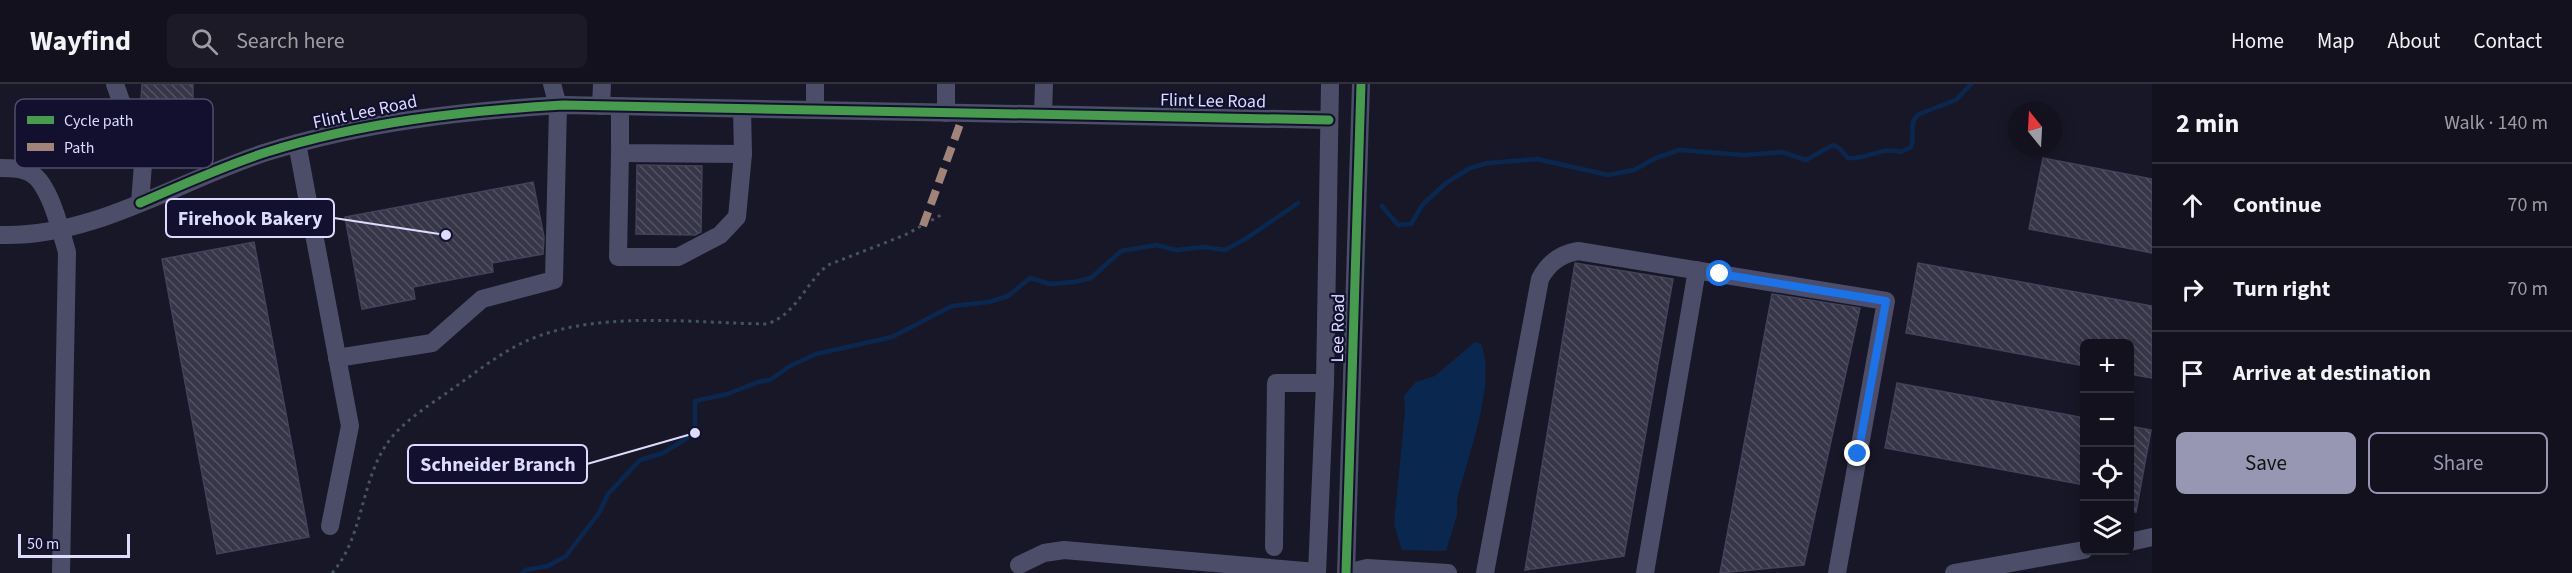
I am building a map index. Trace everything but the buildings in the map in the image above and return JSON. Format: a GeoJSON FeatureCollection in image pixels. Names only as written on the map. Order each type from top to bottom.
{"type":"FeatureCollection","features":[{"type":"Feature","properties":{"kind":"street"},"geometry":{"type":"LineString","coordinates":[[115,84],[120,99]]}},
{"type":"Feature","properties":{"kind":"street"},"geometry":{"type":"LineString","coordinates":[[337,358],[432,342],[482,299],[554,280],[558,106],[552,84]]}},
{"type":"Feature","properties":{"kind":"street"},"geometry":{"type":"LineString","coordinates":[[601,106],[602,84]]}},
{"type":"Feature","properties":{"kind":"street"},"geometry":{"type":"LineString","coordinates":[[815,84],[815,110]]}},
{"type":"Feature","properties":{"kind":"street"},"geometry":{"type":"LineString","coordinates":[[946,84],[946,112]]}},
{"type":"Feature","properties":{"kind":"street"},"geometry":{"type":"LineString","coordinates":[[1043,114],[1044,84]]}},
{"type":"Feature","properties":{"kind":"street","name":"Lee Road"},"geometry":{"type":"LineString","coordinates":[[1317,573],[1325,383],[1330,84]]}},
{"type":"Feature","properties":{"kind":"street","name":"Lee Road"},"geometry":{"type":"LineString","coordinates":[[1347,573],[1361,84]]}},
{"type":"Feature","properties":{"kind":"street","name":"Flint Lee Road"},"geometry":{"type":"LineString","coordinates":[[0,235],[19,236],[83,225],[231,165],[297,143],[422,117],[558,106],[620,106],[1329,120]]}},
{"type":"Feature","properties":{"kind":"street"},"geometry":{"type":"LineString","coordinates":[[620,106],[618,257],[678,256],[720,235],[737,217],[743,154],[742,109]]}},
{"type":"Feature","properties":{"kind":"street"},"geometry":{"type":"LineString","coordinates":[[297,143],[350,426],[330,526]]}},
{"type":"Feature","properties":{"kind":"street"},"geometry":{"type":"LineString","coordinates":[[620,153],[743,154]]}},
{"type":"Feature","properties":{"kind":"street"},"geometry":{"type":"LineString","coordinates":[[0,168],[18,169],[32,174],[39,180],[60,229],[67,252],[61,573]]}},
{"type":"Feature","properties":{"kind":"street"},"geometry":{"type":"LineString","coordinates":[[140,203],[144,168]]}},
{"type":"Feature","properties":{"kind":"street"},"geometry":{"type":"LineString","coordinates":[[1485,573],[1540,279],[1546,267],[1568,252],[1578,250],[1886,301],[1837,573]]}},
{"type":"Feature","properties":{"kind":"street"},"geometry":{"type":"LineString","coordinates":[[1645,573],[1697,270]]}},
{"type":"Feature","properties":{"kind":"street"},"geometry":{"type":"LineString","coordinates":[[1274,548],[1276,383],[1325,383]]}},
{"type":"Feature","properties":{"kind":"street"},"geometry":{"type":"LineString","coordinates":[[2134,541],[2152,537]]}},
{"type":"Feature","properties":{"kind":"street"},"geometry":{"type":"LineString","coordinates":[[1020,565],[1044,553],[1064,550],[1317,573]]}},
{"type":"Feature","properties":{"kind":"street"},"geometry":{"type":"LineString","coordinates":[[1954,573],[2080,551]]}},
{"type":"Feature","properties":{"kind":"street"},"geometry":{"type":"LineString","coordinates":[[1347,573],[1367,568],[1448,573]]}},
{"type":"Feature","properties":{"kind":"path"},"geometry":{"type":"LineString","coordinates":[[332,573],[346,556],[376,461],[390,439],[411,418],[521,344],[578,325],[616,321],[767,324],[777,321],[792,309],[820,271],[828,265],[905,235],[941,215]]}},
{"type":"Feature","properties":{"kind":"water"},"geometry":{"type":"Polygon","coordinates":[[[1475,342],[1481,344],[1485,360],[1483,399],[1457,500],[1457,515],[1446,551],[1402,550],[1394,524],[1405,412],[1404,396],[1416,382],[1435,376],[1475,342]]]}},
{"type":"Feature","properties":{"kind":"waterway"},"geometry":{"type":"LineString","coordinates":[[1382,206],[1398,225],[1411,224],[1423,204],[1446,183],[1470,168],[1488,163],[1537,159],[1608,175],[1634,170],[1656,158],[1679,150],[1744,155],[1782,152],[1806,160],[1833,145],[1848,158],[1887,151],[1901,152],[1911,147],[1913,122],[1919,114],[1956,100],[1971,84]]}},
{"type":"Feature","properties":{"kind":"waterway"},"geometry":{"type":"LineString","coordinates":[[523,573],[525,570],[548,566],[566,556],[599,513],[608,494],[640,460],[663,453],[695,433],[695,401],[727,394],[758,382],[770,380],[790,366],[816,354],[892,337],[952,306],[989,302],[1008,296],[1030,278],[1050,284],[1091,278],[1121,251],[1157,245],[1176,250],[1204,247],[1225,250],[1247,238],[1298,203]]}},
{"type":"Feature","properties":{"kind":"marked path"},"geometry":{"type":"LineString","coordinates":[[923,226],[964,113]]}},
{"type":"Feature","properties":{"kind":"cycle path"},"geometry":{"type":"LineString","coordinates":[[1346,573],[1361,84]]}},
{"type":"Feature","properties":{"kind":"cycle path"},"geometry":{"type":"LineString","coordinates":[[140,203],[234,163],[340,133],[450,115],[563,105],[1329,120]]}},
{"type":"Feature","properties":{"kind":"place","name":"Firehook Bakery"},"geometry":{"type":"Point","coordinates":[446,235]}},
{"type":"Feature","properties":{"kind":"place","name":"Schneider Branch"},"geometry":{"type":"Point","coordinates":[695,433]}},
{"type":"Feature","properties":{"kind":"route"},"geometry":{"type":"LineString","coordinates":[[1720,274],[1886,301],[1858,454]]}}]}
